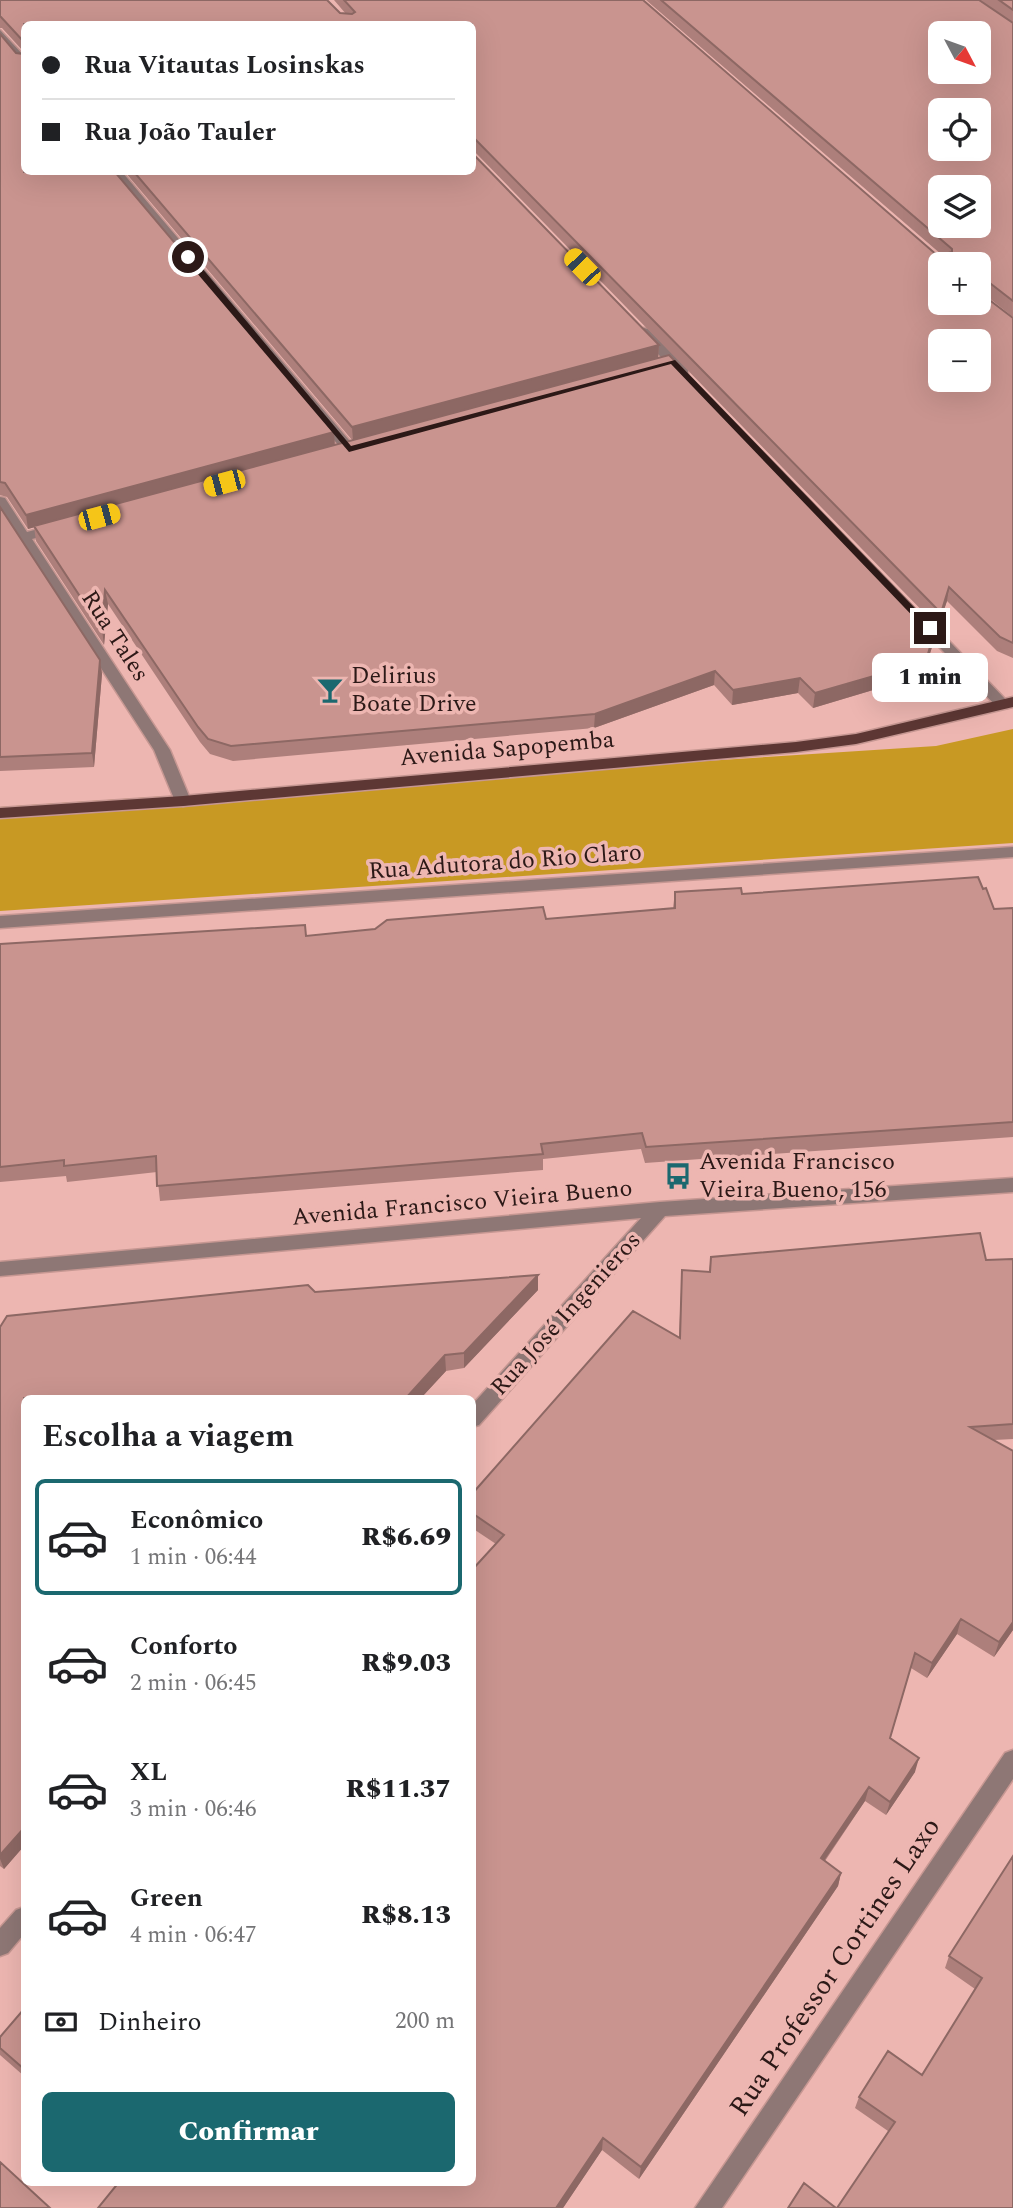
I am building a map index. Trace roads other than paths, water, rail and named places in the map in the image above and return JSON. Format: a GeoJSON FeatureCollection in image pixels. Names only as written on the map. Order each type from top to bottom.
{"type":"FeatureCollection","features":[{"type":"Feature","properties":{"kind":"main road","name":"Avenida Sapopemba"},"geometry":{"type":"LineString","coordinates":[[0,813],[183,801],[796,747],[856,739],[1008,703]]}},
{"type":"Feature","properties":{"kind":"street"},"geometry":{"type":"LineString","coordinates":[[0,33],[21,58]]}},
{"type":"Feature","properties":{"kind":"street"},"geometry":{"type":"LineString","coordinates":[[119,175],[349,449]]}},
{"type":"Feature","properties":{"kind":"street"},"geometry":{"type":"LineString","coordinates":[[634,322],[666,363],[691,381]]}},
{"type":"Feature","properties":{"kind":"street","name":"Rua Tales"},"geometry":{"type":"LineString","coordinates":[[0,501],[162,750],[183,801]]}},
{"type":"Feature","properties":{"kind":"street"},"geometry":{"type":"LineString","coordinates":[[23,537],[76,523]]}},
{"type":"Feature","properties":{"kind":"street"},"geometry":{"type":"LineString","coordinates":[[909,607],[1008,703]]}},
{"type":"Feature","properties":{"kind":"street","name":"Rua Adutora do Rio Claro"},"geometry":{"type":"LineString","coordinates":[[0,922],[1013,852]]}},
{"type":"Feature","properties":{"kind":"street","name":"Avenida Francisco Vieira Bueno"},"geometry":{"type":"LineString","coordinates":[[0,1269],[660,1209],[1013,1185]]}},
{"type":"Feature","properties":{"kind":"street","name":"Rua José Ingenieros"},"geometry":{"type":"LineString","coordinates":[[476,1415],[660,1209]]}},
{"type":"Feature","properties":{"kind":"street","name":"Rua Professor Cortines Laxo"},"geometry":{"type":"LineString","coordinates":[[707,2208],[1013,1760]]}},
{"type":"Feature","properties":{"kind":"street"},"geometry":{"type":"LineString","coordinates":[[0,1945],[21,1921]]}},
{"type":"Feature","properties":{"kind":"place","name":"Delirius Boate Drive"},"geometry":{"type":"Point","coordinates":[330,690]}},
{"type":"Feature","properties":{"kind":"place","name":"Avenida Francisco Vieira Bueno, 156"},"geometry":{"type":"Point","coordinates":[678,1176]}}]}
